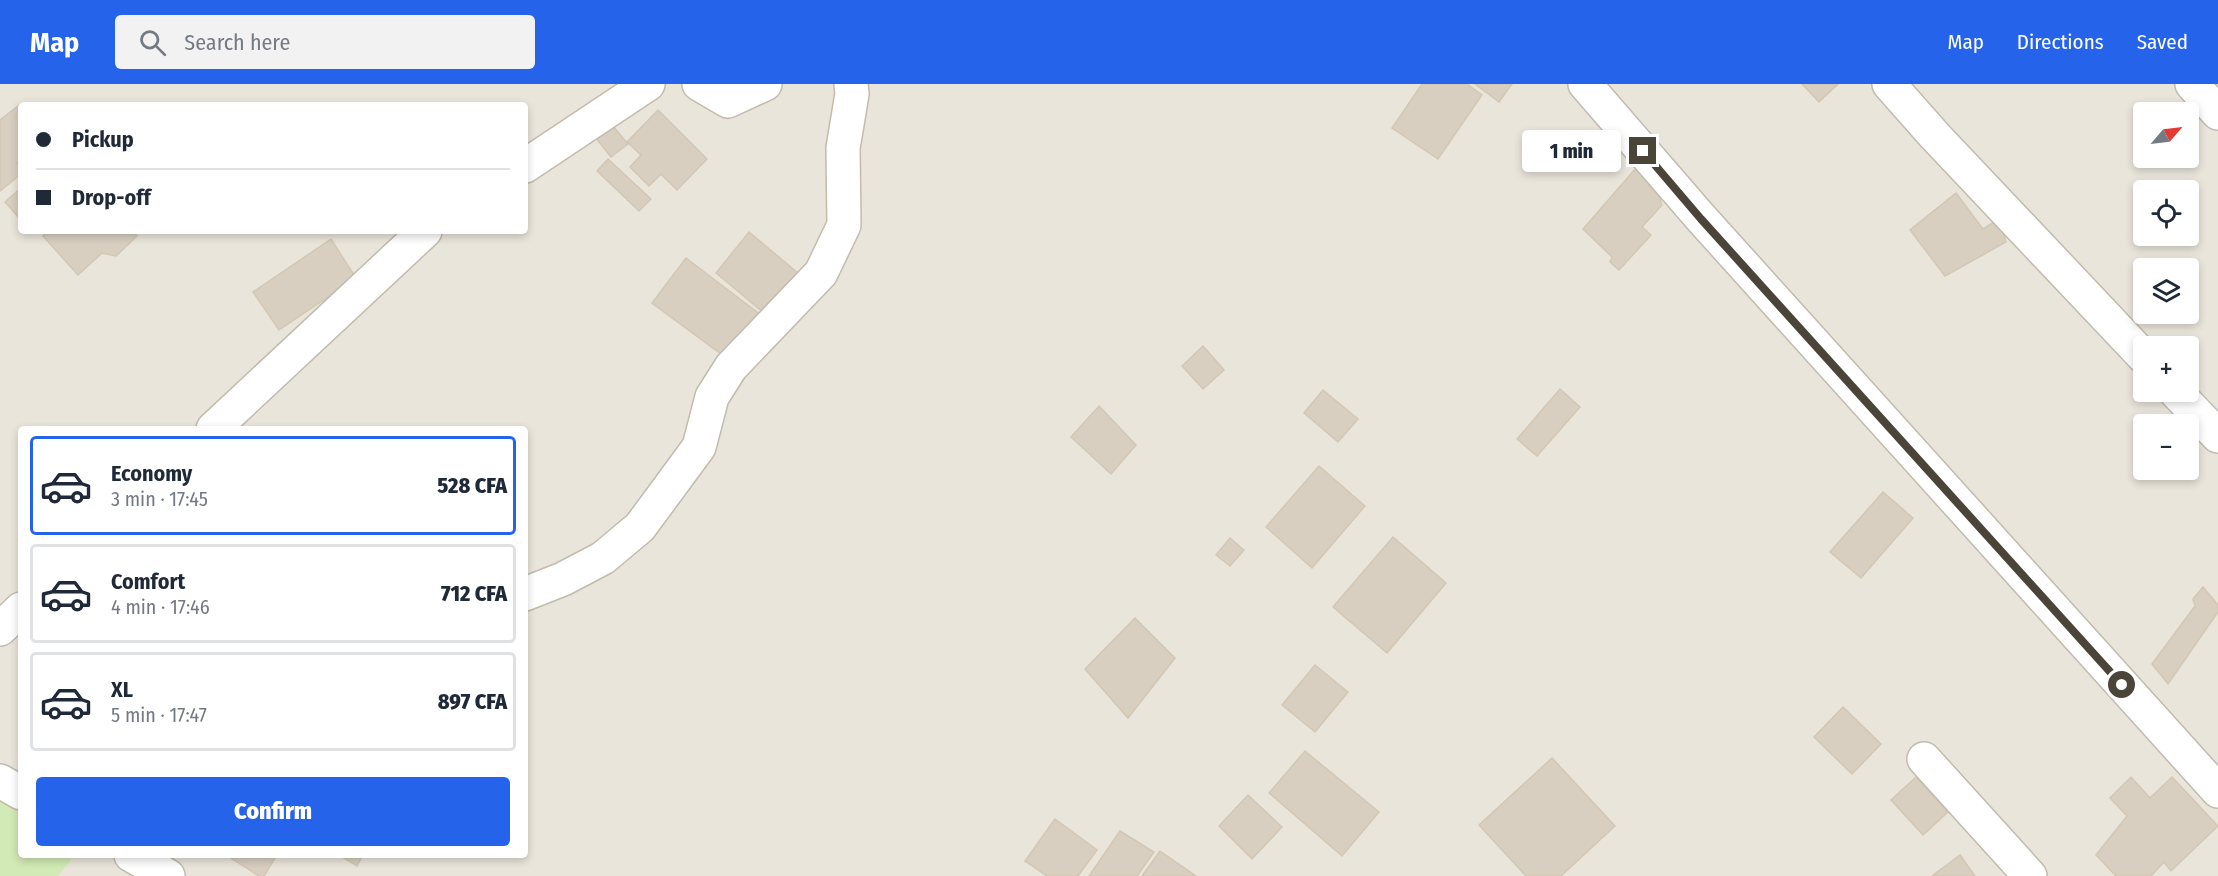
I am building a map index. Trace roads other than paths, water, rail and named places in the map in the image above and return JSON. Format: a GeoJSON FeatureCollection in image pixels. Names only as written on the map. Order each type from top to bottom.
{"type":"FeatureCollection","features":[{"type":"Feature","properties":{"kind":"street"},"geometry":{"type":"LineString","coordinates":[[528,164],[648,84]]}},
{"type":"Feature","properties":{"kind":"street"},"geometry":{"type":"LineString","coordinates":[[699,84],[728,101],[765,84]]}},
{"type":"Feature","properties":{"kind":"street"},"geometry":{"type":"LineString","coordinates":[[528,593],[563,579],[603,558],[640,527],[699,447],[712,397],[731,367],[821,273],[844,225],[843,148],[852,94],[851,84]]}},
{"type":"Feature","properties":{"kind":"street"},"geometry":{"type":"LineString","coordinates":[[1585,84],[1701,219],[2218,791]]}},
{"type":"Feature","properties":{"kind":"street"},"geometry":{"type":"LineString","coordinates":[[1889,84],[1943,145],[2133,345]]}},
{"type":"Feature","properties":{"kind":"street"},"geometry":{"type":"LineString","coordinates":[[2192,84],[2218,113]]}},
{"type":"Feature","properties":{"kind":"street"},"geometry":{"type":"LineString","coordinates":[[216,426],[421,234]]}},
{"type":"Feature","properties":{"kind":"street"},"geometry":{"type":"LineString","coordinates":[[2186,402],[2218,436]]}},
{"type":"Feature","properties":{"kind":"street"},"geometry":{"type":"LineString","coordinates":[[0,629],[18,612]]}},
{"type":"Feature","properties":{"kind":"street"},"geometry":{"type":"LineString","coordinates":[[1924,759],[2030,876]]}},
{"type":"Feature","properties":{"kind":"street"},"geometry":{"type":"LineString","coordinates":[[0,781],[18,791]]}},
{"type":"Feature","properties":{"kind":"street"},"geometry":{"type":"LineString","coordinates":[[136,858],[168,876]]}}]}
